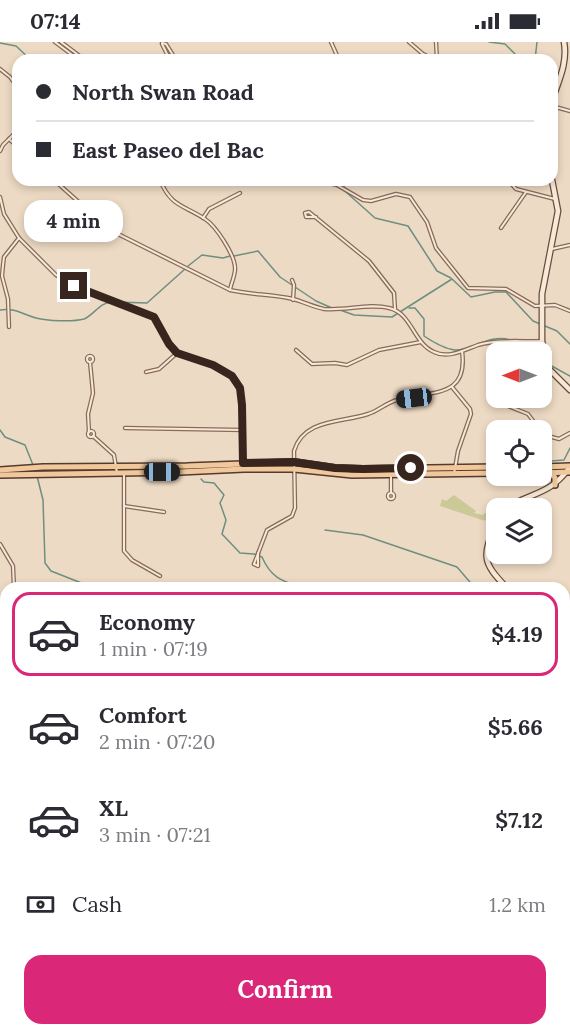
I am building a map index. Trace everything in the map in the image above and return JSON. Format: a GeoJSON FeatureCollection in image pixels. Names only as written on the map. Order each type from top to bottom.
{"type":"FeatureCollection","features":[{"type":"Feature","properties":{"kind":"main road"},"geometry":{"type":"LineString","coordinates":[[294,466],[341,474],[391,474],[486,468]]}},
{"type":"Feature","properties":{"kind":"main road"},"geometry":{"type":"LineString","coordinates":[[0,470],[43,467],[124,470],[294,466],[486,472]]}},
{"type":"Feature","properties":{"kind":"main road"},"geometry":{"type":"LineString","coordinates":[[552,467],[569,470]]}},
{"type":"Feature","properties":{"kind":"main road"},"geometry":{"type":"LineString","coordinates":[[0,475],[117,470]]}},
{"type":"Feature","properties":{"kind":"main road"},"geometry":{"type":"LineString","coordinates":[[552,472],[569,470]]}},
{"type":"Feature","properties":{"kind":"main road"},"geometry":{"type":"LineString","coordinates":[[552,474],[555,478],[555,485]]}},
{"type":"Feature","properties":{"kind":"street"},"geometry":{"type":"LineString","coordinates":[[55,42],[71,54]]}},
{"type":"Feature","properties":{"kind":"street"},"geometry":{"type":"LineString","coordinates":[[61,42],[77,54]]}},
{"type":"Feature","properties":{"kind":"street"},"geometry":{"type":"LineString","coordinates":[[162,42],[172,54]]}},
{"type":"Feature","properties":{"kind":"street"},"geometry":{"type":"LineString","coordinates":[[409,42],[423,54]]}},
{"type":"Feature","properties":{"kind":"street"},"geometry":{"type":"LineString","coordinates":[[558,84],[568,51],[564,42]]}},
{"type":"Feature","properties":{"kind":"street"},"geometry":{"type":"LineString","coordinates":[[0,69],[12,80]]}},
{"type":"Feature","properties":{"kind":"street"},"geometry":{"type":"LineString","coordinates":[[0,151],[12,136]]}},
{"type":"Feature","properties":{"kind":"street"},"geometry":{"type":"LineString","coordinates":[[9,139],[12,142]]}},
{"type":"Feature","properties":{"kind":"street"},"geometry":{"type":"LineString","coordinates":[[61,186],[110,230],[230,290],[293,300],[326,309],[372,306],[395,310],[407,321],[421,342],[434,353],[452,354],[493,342],[542,341]]}},
{"type":"Feature","properties":{"kind":"street"},"geometry":{"type":"LineString","coordinates":[[163,186],[177,205],[204,218],[214,226],[233,258],[236,268],[230,290]]}},
{"type":"Feature","properties":{"kind":"street"},"geometry":{"type":"LineString","coordinates":[[338,186],[363,200],[371,201],[396,194],[410,197],[427,222],[436,248],[468,288],[506,289],[529,304],[555,305],[570,311]]}},
{"type":"Feature","properties":{"kind":"street"},"geometry":{"type":"LineString","coordinates":[[513,186],[526,192],[557,199]]}},
{"type":"Feature","properties":{"kind":"street"},"geometry":{"type":"LineString","coordinates":[[554,186],[558,211],[541,305],[542,341],[549,369],[570,390]]}},
{"type":"Feature","properties":{"kind":"street"},"geometry":{"type":"LineString","coordinates":[[501,228],[526,192]]}},
{"type":"Feature","properties":{"kind":"street"},"geometry":{"type":"LineString","coordinates":[[204,218],[210,210],[240,193]]}},
{"type":"Feature","properties":{"kind":"street"},"geometry":{"type":"LineString","coordinates":[[0,197],[4,214],[19,238],[56,275],[81,290],[154,317],[169,344],[177,353],[213,365],[232,376],[240,388],[244,466]]}},
{"type":"Feature","properties":{"kind":"street"},"geometry":{"type":"LineString","coordinates":[[316,217],[369,261],[394,293],[395,310]]}},
{"type":"Feature","properties":{"kind":"street"},"geometry":{"type":"LineString","coordinates":[[9,327],[8,299],[2,276],[3,265],[4,257],[19,238]]}},
{"type":"Feature","properties":{"kind":"street"},"geometry":{"type":"LineString","coordinates":[[551,249],[570,245]]}},
{"type":"Feature","properties":{"kind":"street"},"geometry":{"type":"LineString","coordinates":[[292,280],[293,300]]}},
{"type":"Feature","properties":{"kind":"street"},"geometry":{"type":"LineString","coordinates":[[296,350],[312,364],[347,365],[379,350],[421,342]]}},
{"type":"Feature","properties":{"kind":"street"},"geometry":{"type":"LineString","coordinates":[[258,552],[267,530],[292,516],[296,508],[294,466],[296,443],[302,436],[321,424],[369,414],[398,399],[425,396],[452,387],[464,367],[462,351]]}},
{"type":"Feature","properties":{"kind":"street"},"geometry":{"type":"LineString","coordinates":[[146,372],[159,369],[177,353]]}},
{"type":"Feature","properties":{"kind":"street"},"geometry":{"type":"LineString","coordinates":[[90,362],[93,393],[88,420],[90,431],[94,432],[93,436],[114,455],[117,470]]}},
{"type":"Feature","properties":{"kind":"street"},"geometry":{"type":"LineString","coordinates":[[452,387],[470,409],[471,414],[457,453],[454,470]]}},
{"type":"Feature","properties":{"kind":"street"},"geometry":{"type":"LineString","coordinates":[[513,408],[528,414],[533,420]]}},
{"type":"Feature","properties":{"kind":"street"},"geometry":{"type":"LineString","coordinates":[[125,428],[243,430]]}},
{"type":"Feature","properties":{"kind":"street"},"geometry":{"type":"LineString","coordinates":[[552,437],[559,439],[570,433]]}},
{"type":"Feature","properties":{"kind":"street"},"geometry":{"type":"LineString","coordinates":[[124,470],[124,551],[132,560],[160,576]]}},
{"type":"Feature","properties":{"kind":"street"},"geometry":{"type":"LineString","coordinates":[[528,498],[555,485],[569,470]]}},
{"type":"Feature","properties":{"kind":"street"},"geometry":{"type":"LineString","coordinates":[[391,474],[391,493]]}},
{"type":"Feature","properties":{"kind":"street"},"geometry":{"type":"LineString","coordinates":[[124,506],[164,512]]}},
{"type":"Feature","properties":{"kind":"street"},"geometry":{"type":"LineString","coordinates":[[0,544],[13,566],[14,582]]}},
{"type":"Feature","properties":{"kind":"street"},"geometry":{"type":"LineString","coordinates":[[488,564],[501,582]]}},
{"type":"Feature","properties":{"kind":"shaded area"},"geometry":{"type":"Polygon","coordinates":[[[454,495],[476,511],[474,513],[486,513],[486,521],[440,506],[442,499],[446,501],[454,495]]]}},
{"type":"Feature","properties":{"kind":"waterway"},"geometry":{"type":"LineString","coordinates":[[489,42],[505,44],[515,54]]}},
{"type":"Feature","properties":{"kind":"waterway"},"geometry":{"type":"LineString","coordinates":[[536,54],[537,42]]}},
{"type":"Feature","properties":{"kind":"waterway"},"geometry":{"type":"LineString","coordinates":[[0,43],[16,46],[25,54]]}},
{"type":"Feature","properties":{"kind":"waterway"},"geometry":{"type":"LineString","coordinates":[[346,192],[375,218],[408,226],[437,271],[451,278]]}},
{"type":"Feature","properties":{"kind":"waterway"},"geometry":{"type":"LineString","coordinates":[[234,256],[258,251],[280,277],[316,301],[332,308]]}},
{"type":"Feature","properties":{"kind":"waterway"},"geometry":{"type":"LineString","coordinates":[[188,266],[202,255],[223,258],[230,256]]}},
{"type":"Feature","properties":{"kind":"waterway"},"geometry":{"type":"LineString","coordinates":[[116,302],[147,303],[185,269]]}},
{"type":"Feature","properties":{"kind":"waterway"},"geometry":{"type":"LineString","coordinates":[[340,310],[354,315],[392,317],[452,279],[471,297],[506,292],[533,321],[557,331],[570,344]]}},
{"type":"Feature","properties":{"kind":"waterway"},"geometry":{"type":"LineString","coordinates":[[0,310],[15,311],[41,319],[73,321],[84,319],[104,304],[112,302]]}},
{"type":"Feature","properties":{"kind":"waterway"},"geometry":{"type":"LineString","coordinates":[[409,308],[415,308],[424,319],[424,336],[447,348],[461,350],[488,340],[503,338],[511,340]]}},
{"type":"Feature","properties":{"kind":"waterway"},"geometry":{"type":"LineString","coordinates":[[552,366],[570,376]]}},
{"type":"Feature","properties":{"kind":"waterway"},"geometry":{"type":"LineString","coordinates":[[0,430],[5,437],[25,445],[33,465]]}},
{"type":"Feature","properties":{"kind":"waterway"},"geometry":{"type":"LineString","coordinates":[[552,461],[564,460],[570,448]]}},
{"type":"Feature","properties":{"kind":"waterway"},"geometry":{"type":"LineString","coordinates":[[37,476],[43,500],[45,563],[51,571],[79,582]]}},
{"type":"Feature","properties":{"kind":"waterway"},"geometry":{"type":"LineString","coordinates":[[201,479],[204,482],[214,483],[224,495],[220,503],[226,520],[222,534],[240,553],[262,557],[269,570],[287,582]]}},
{"type":"Feature","properties":{"kind":"waterway"},"geometry":{"type":"LineString","coordinates":[[325,530],[363,535],[457,567],[470,582]]}},
{"type":"Feature","properties":{"kind":"route"},"geometry":{"type":"LineString","coordinates":[[74,286],[154,317],[169,344],[177,353],[213,365],[232,376],[240,388],[243,463],[294,462],[335,468],[411,468]]}}]}
